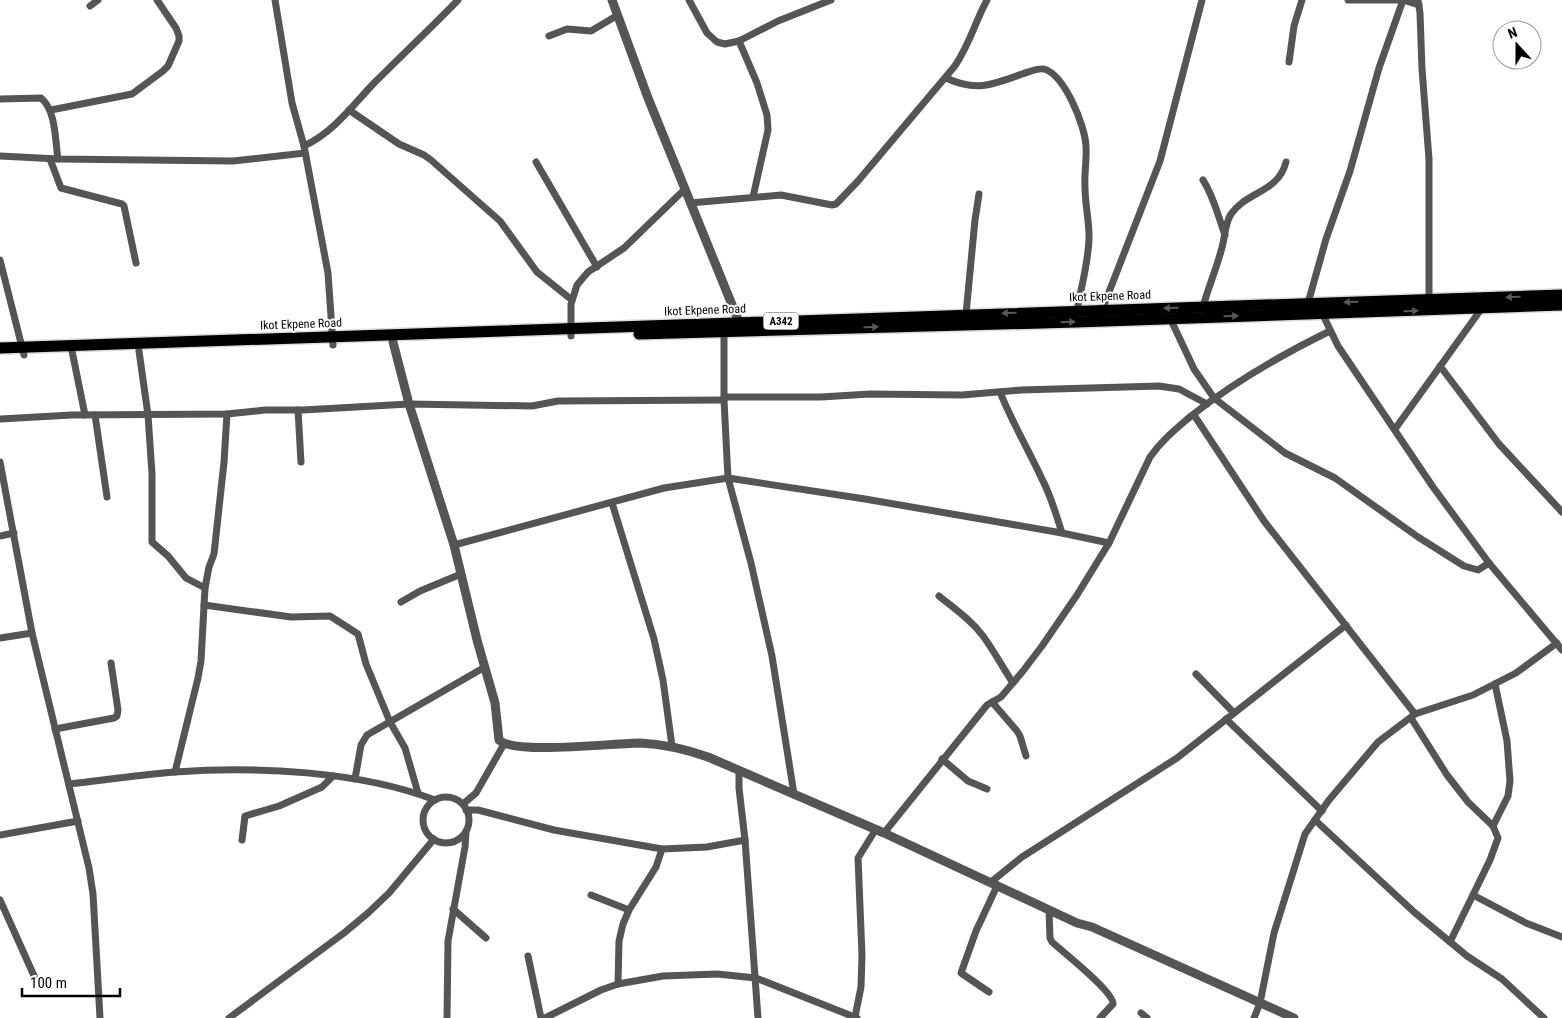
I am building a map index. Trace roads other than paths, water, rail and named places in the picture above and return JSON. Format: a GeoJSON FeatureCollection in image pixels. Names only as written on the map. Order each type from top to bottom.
{"type":"FeatureCollection","features":[{"type":"Feature","properties":{"kind":"highway","name":"Ikot Ekpene Road"},"geometry":{"type":"LineString","coordinates":[[72,349],[139,351],[333,341],[393,342],[739,322],[1562,295]]}},
{"type":"Feature","properties":{"kind":"highway","name":"Ikot Ekpene Road"},"geometry":{"type":"LineString","coordinates":[[0,355],[23,351],[72,349],[571,333],[724,331],[1562,306]]}},
{"type":"Feature","properties":{"kind":"highway","name":"Ikot Ekpene Road"},"geometry":{"type":"LineString","coordinates":[[0,348],[23,351]]}},
{"type":"Feature","properties":{"kind":"street"},"geometry":{"type":"LineString","coordinates":[[90,6],[98,0]]}},
{"type":"Feature","properties":{"kind":"street"},"geometry":{"type":"LineString","coordinates":[[51,110],[132,94],[163,72],[168,66],[180,36],[157,0]]}},
{"type":"Feature","properties":{"kind":"street"},"geometry":{"type":"LineString","coordinates":[[275,0],[292,103],[304,150],[328,274],[333,341]]}},
{"type":"Feature","properties":{"kind":"street"},"geometry":{"type":"LineString","coordinates":[[0,156],[54,159],[234,161],[304,150],[324,135],[350,110],[458,0]]}},
{"type":"Feature","properties":{"kind":"street"},"geometry":{"type":"LineString","coordinates":[[612,0],[648,98],[739,322]]}},
{"type":"Feature","properties":{"kind":"street"},"geometry":{"type":"LineString","coordinates":[[689,0],[710,37],[716,42],[725,44],[739,41],[778,21],[831,0]]}},
{"type":"Feature","properties":{"kind":"street"},"geometry":{"type":"LineString","coordinates":[[690,203],[781,195],[832,205],[836,204],[946,78],[964,54],[977,18],[986,0]]}},
{"type":"Feature","properties":{"kind":"street"},"geometry":{"type":"LineString","coordinates":[[1102,310],[1160,161],[1202,0]]}},
{"type":"Feature","properties":{"kind":"street"},"geometry":{"type":"LineString","coordinates":[[1289,62],[1294,26],[1302,0]]}},
{"type":"Feature","properties":{"kind":"street"},"geometry":{"type":"LineString","coordinates":[[1348,0],[1403,0],[1418,2],[1429,159],[1429,299]]}},
{"type":"Feature","properties":{"kind":"street"},"geometry":{"type":"LineString","coordinates":[[1308,303],[1326,238],[1350,171],[1379,68],[1403,0]]}},
{"type":"Feature","properties":{"kind":"street"},"geometry":{"type":"LineString","coordinates":[[549,36],[567,29],[591,31],[618,15]]}},
{"type":"Feature","properties":{"kind":"street"},"geometry":{"type":"LineString","coordinates":[[739,41],[757,83],[767,115],[768,130],[753,197]]}},
{"type":"Feature","properties":{"kind":"street"},"geometry":{"type":"LineString","coordinates":[[946,78],[962,85],[980,86],[990,85],[1041,69],[1052,73],[1061,82],[1070,98],[1086,144],[1084,186],[1089,235],[1077,311]]}},
{"type":"Feature","properties":{"kind":"street"},"geometry":{"type":"LineString","coordinates":[[0,99],[41,98],[51,110],[54,159],[61,188],[122,204],[136,263]]}},
{"type":"Feature","properties":{"kind":"street"},"geometry":{"type":"LineString","coordinates":[[350,110],[399,144],[424,155],[500,221],[537,272],[572,300]]}},
{"type":"Feature","properties":{"kind":"street"},"geometry":{"type":"LineString","coordinates":[[536,162],[597,267]]}},
{"type":"Feature","properties":{"kind":"street"},"geometry":{"type":"LineString","coordinates":[[1203,307],[1230,215],[1237,208],[1276,182],[1284,172],[1286,162]]}},
{"type":"Feature","properties":{"kind":"street"},"geometry":{"type":"LineString","coordinates":[[1203,180],[1217,208],[1225,235]]}},
{"type":"Feature","properties":{"kind":"street"},"geometry":{"type":"LineString","coordinates":[[571,333],[572,300],[576,285],[588,272],[624,248],[684,189]]}},
{"type":"Feature","properties":{"kind":"street"},"geometry":{"type":"LineString","coordinates":[[966,314],[979,194]]}},
{"type":"Feature","properties":{"kind":"street"},"geometry":{"type":"LineString","coordinates":[[0,260],[23,351]]}},
{"type":"Feature","properties":{"kind":"street"},"geometry":{"type":"LineString","coordinates":[[1394,429],[1482,308]]}},
{"type":"Feature","properties":{"kind":"street"},"geometry":{"type":"LineString","coordinates":[[1322,313],[1338,346],[1433,487],[1489,564],[1562,650]]}},
{"type":"Feature","properties":{"kind":"street"},"geometry":{"type":"LineString","coordinates":[[1170,318],[1194,369],[1214,398],[1285,453],[1335,478],[1418,537],[1464,566],[1478,570],[1489,564]]}},
{"type":"Feature","properties":{"kind":"street"},"geometry":{"type":"LineString","coordinates":[[724,331],[724,398],[728,478],[751,563],[772,656],[794,794]]}},
{"type":"Feature","properties":{"kind":"street"},"geometry":{"type":"LineString","coordinates":[[528,956],[543,1018],[601,990],[618,984],[663,976],[717,974],[756,978],[856,1018],[861,987],[862,955],[858,858],[987,705],[1001,697],[1013,683],[1063,617],[1109,543],[1150,457],[1169,434],[1214,398],[1280,356],[1330,331]]}},
{"type":"Feature","properties":{"kind":"street"},"geometry":{"type":"LineString","coordinates":[[393,342],[409,404],[454,545],[495,703],[499,740],[504,744],[546,748],[640,743],[672,746],[708,757],[880,831],[1077,923],[1092,927],[1294,1018]]}},
{"type":"Feature","properties":{"kind":"street"},"geometry":{"type":"LineString","coordinates":[[72,349],[85,415]]}},
{"type":"Feature","properties":{"kind":"street"},"geometry":{"type":"LineString","coordinates":[[139,351],[148,415],[152,474],[152,542],[168,556],[186,578],[205,588]]}},
{"type":"Feature","properties":{"kind":"street"},"geometry":{"type":"LineString","coordinates":[[1440,366],[1477,418],[1562,512]]}},
{"type":"Feature","properties":{"kind":"street"},"geometry":{"type":"LineString","coordinates":[[0,418],[85,415],[228,414],[265,410],[409,404],[532,406],[558,401],[821,397],[870,394],[962,395],[1125,386],[1159,386],[1179,389],[1206,404]]}},
{"type":"Feature","properties":{"kind":"street"},"geometry":{"type":"LineString","coordinates":[[1000,392],[1010,419],[1046,487],[1062,533]]}},
{"type":"Feature","properties":{"kind":"street"},"geometry":{"type":"LineString","coordinates":[[298,410],[301,462]]}},
{"type":"Feature","properties":{"kind":"street"},"geometry":{"type":"LineString","coordinates":[[175,772],[201,661],[205,588],[209,567],[214,554],[228,414]]}},
{"type":"Feature","properties":{"kind":"street"},"geometry":{"type":"LineString","coordinates":[[94,415],[107,497]]}},
{"type":"Feature","properties":{"kind":"street"},"geometry":{"type":"LineString","coordinates":[[1194,415],[1264,522],[1346,625],[1413,716],[1447,775],[1468,802],[1493,826],[1498,840],[1450,942]]}},
{"type":"Feature","properties":{"kind":"street"},"geometry":{"type":"LineString","coordinates":[[0,462],[32,633],[89,868],[93,894],[100,1018]]}},
{"type":"Feature","properties":{"kind":"street"},"geometry":{"type":"LineString","coordinates":[[454,545],[664,488],[728,478],[865,499],[1062,533],[1109,543]]}},
{"type":"Feature","properties":{"kind":"street"},"geometry":{"type":"LineString","coordinates":[[612,503],[654,639],[663,680],[672,746]]}},
{"type":"Feature","properties":{"kind":"street"},"geometry":{"type":"LineString","coordinates":[[0,536],[14,533]]}},
{"type":"Feature","properties":{"kind":"street"},"geometry":{"type":"LineString","coordinates":[[402,602],[420,591],[461,574]]}},
{"type":"Feature","properties":{"kind":"street"},"geometry":{"type":"LineString","coordinates":[[939,596],[974,626],[1013,683]]}},
{"type":"Feature","properties":{"kind":"street"},"geometry":{"type":"LineString","coordinates":[[204,605],[291,617],[322,615],[338,620],[360,637],[366,664],[390,722],[405,748],[418,793]]}},
{"type":"Feature","properties":{"kind":"street"},"geometry":{"type":"LineString","coordinates":[[989,992],[961,974],[994,884],[1022,857],[1177,758],[1346,625]]}},
{"type":"Feature","properties":{"kind":"street"},"geometry":{"type":"LineString","coordinates":[[0,638],[32,633]]}},
{"type":"Feature","properties":{"kind":"street"},"geometry":{"type":"LineString","coordinates":[[1254,1018],[1260,1003],[1274,932],[1305,834],[1322,810],[1378,742],[1413,716],[1472,695],[1495,684],[1516,673],[1557,643]]}},
{"type":"Feature","properties":{"kind":"street"},"geometry":{"type":"LineString","coordinates":[[55,729],[117,716],[118,710],[111,663]]}},
{"type":"Feature","properties":{"kind":"street"},"geometry":{"type":"LineString","coordinates":[[355,779],[359,750],[367,735],[485,668]]}},
{"type":"Feature","properties":{"kind":"street"},"geometry":{"type":"LineString","coordinates":[[1196,674],[1234,713]]}},
{"type":"Feature","properties":{"kind":"street"},"geometry":{"type":"LineString","coordinates":[[1493,826],[1508,796],[1510,781],[1507,741],[1495,684]]}},
{"type":"Feature","properties":{"kind":"street"},"geometry":{"type":"LineString","coordinates":[[992,702],[1017,731],[1026,756]]}},
{"type":"Feature","properties":{"kind":"street"},"geometry":{"type":"LineString","coordinates":[[1226,719],[1322,810]]}},
{"type":"Feature","properties":{"kind":"street"},"geometry":{"type":"LineString","coordinates":[[464,807],[476,793],[504,744]]}},
{"type":"Feature","properties":{"kind":"street"},"geometry":{"type":"LineString","coordinates":[[942,759],[968,781],[987,789]]}},
{"type":"Feature","properties":{"kind":"street"},"geometry":{"type":"LineString","coordinates":[[69,784],[175,772],[244,770],[355,779],[418,793],[434,800]]}},
{"type":"Feature","properties":{"kind":"street"},"geometry":{"type":"LineString","coordinates":[[739,770],[758,1018]]}},
{"type":"Feature","properties":{"kind":"street"},"geometry":{"type":"LineString","coordinates":[[242,840],[244,816],[279,806],[322,788],[332,776]]}},
{"type":"Feature","properties":{"kind":"street"},"geometry":{"type":"LineString","coordinates":[[447,1018],[448,940],[464,855],[468,815],[464,807],[457,800],[447,797],[434,800],[426,808],[423,819],[425,830],[434,839],[451,842],[466,832]]}},
{"type":"Feature","properties":{"kind":"street"},"geometry":{"type":"LineString","coordinates":[[464,807],[554,830],[662,849],[707,847],[745,840]]}},
{"type":"Feature","properties":{"kind":"street"},"geometry":{"type":"LineString","coordinates":[[1314,820],[1414,912],[1450,942],[1502,979],[1544,1018]]}},
{"type":"Feature","properties":{"kind":"street"},"geometry":{"type":"LineString","coordinates":[[0,836],[78,821]]}},
{"type":"Feature","properties":{"kind":"street"},"geometry":{"type":"LineString","coordinates":[[229,1018],[368,913],[389,893],[434,839]]}},
{"type":"Feature","properties":{"kind":"street"},"geometry":{"type":"LineString","coordinates":[[618,984],[619,941],[623,924],[629,910],[656,867],[662,849]]}},
{"type":"Feature","properties":{"kind":"street"},"geometry":{"type":"LineString","coordinates":[[592,895],[629,910]]}},
{"type":"Feature","properties":{"kind":"street"},"geometry":{"type":"LineString","coordinates":[[1473,895],[1526,923],[1562,937]]}},
{"type":"Feature","properties":{"kind":"street"},"geometry":{"type":"LineString","coordinates":[[0,900],[34,978]]}},
{"type":"Feature","properties":{"kind":"street"},"geometry":{"type":"LineString","coordinates":[[453,909],[486,938]]}},
{"type":"Feature","properties":{"kind":"street"},"geometry":{"type":"LineString","coordinates":[[1049,910],[1050,938],[1052,942],[1102,986],[1112,998],[1113,1004],[1100,1018]]}}]}
